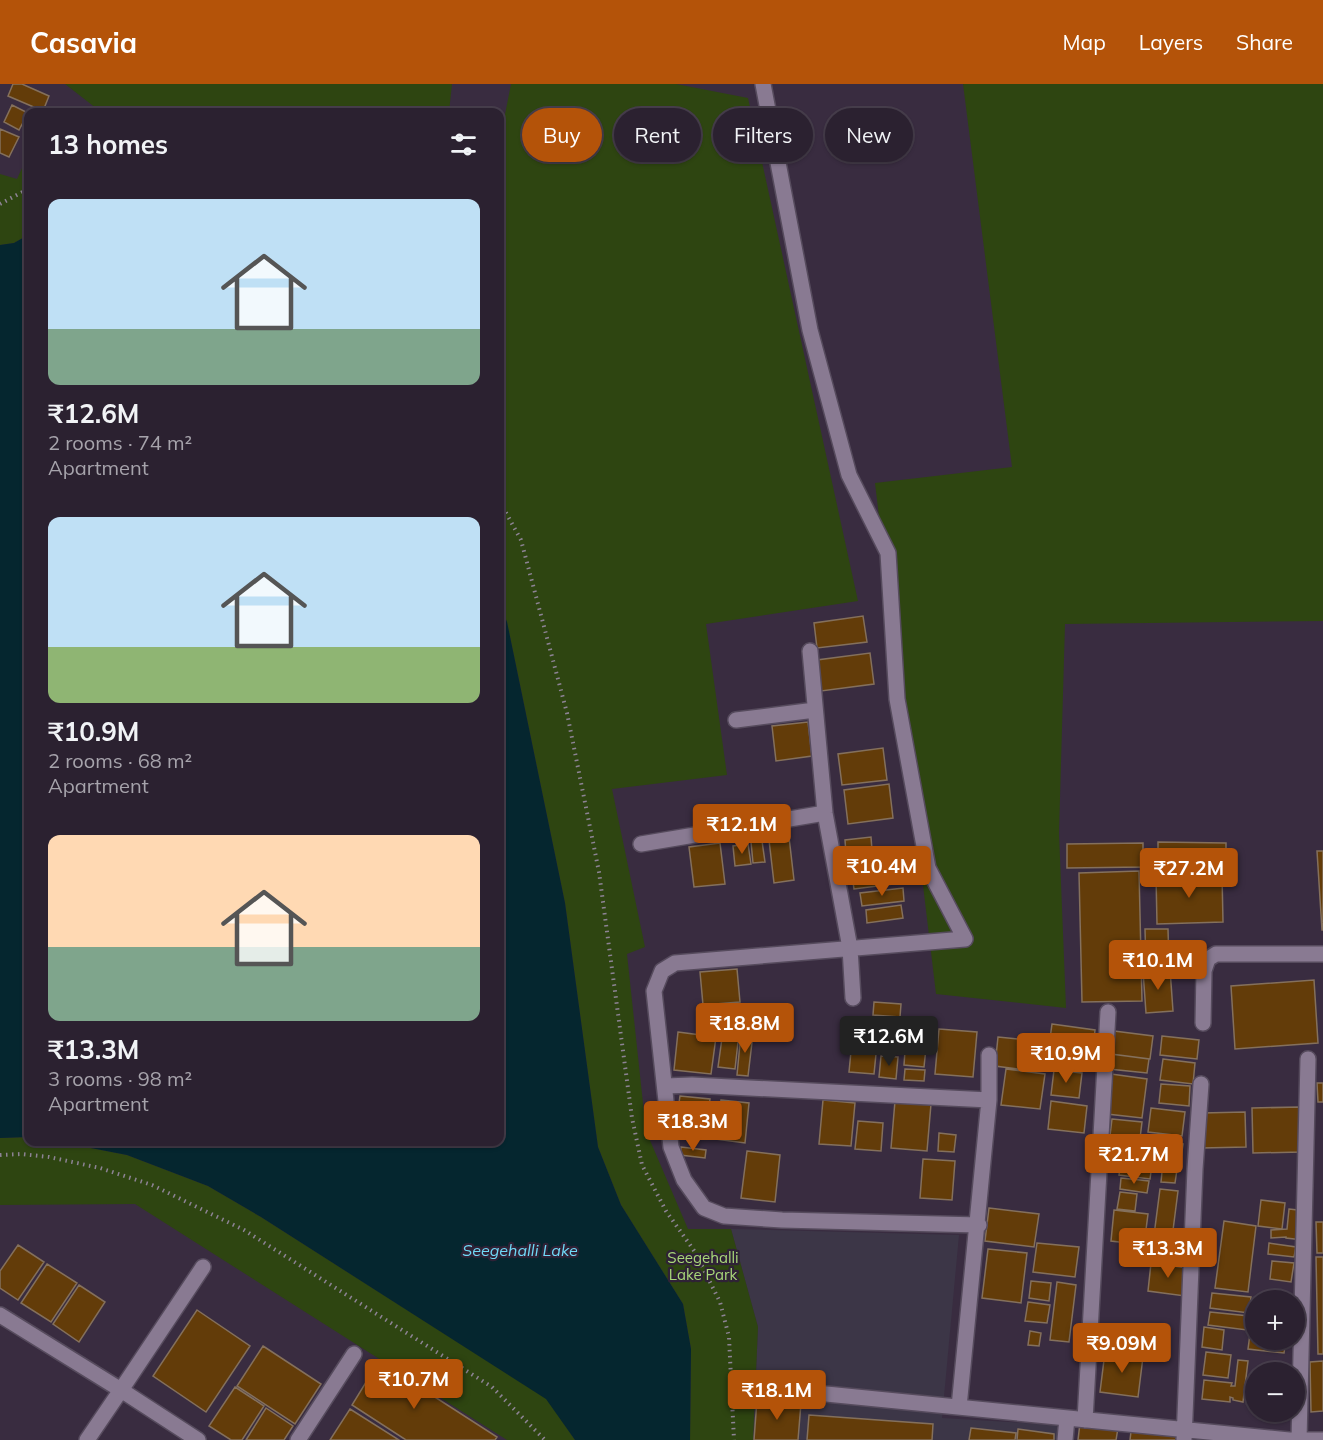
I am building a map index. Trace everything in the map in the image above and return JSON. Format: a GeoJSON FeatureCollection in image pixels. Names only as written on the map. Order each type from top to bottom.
{"type":"FeatureCollection","features":[{"type":"Feature","properties":{"kind":"street"},"geometry":{"type":"LineString","coordinates":[[764,84],[810,330],[849,475],[888,553],[897,699],[928,868],[965,939],[675,963],[662,971],[654,991],[671,1148],[684,1180],[704,1208],[724,1216],[782,1220],[979,1225]]}},
{"type":"Feature","properties":{"kind":"street"},"geometry":{"type":"LineString","coordinates":[[810,651],[825,813],[850,948],[853,998]]}},
{"type":"Feature","properties":{"kind":"street"},"geometry":{"type":"LineString","coordinates":[[736,720],[815,710]]}},
{"type":"Feature","properties":{"kind":"street"},"geometry":{"type":"LineString","coordinates":[[641,844],[825,813]]}},
{"type":"Feature","properties":{"kind":"street"},"geometry":{"type":"LineString","coordinates":[[1203,1023],[1204,971],[1208,959],[1216,954],[1323,954]]}},
{"type":"Feature","properties":{"kind":"street"},"geometry":{"type":"LineString","coordinates":[[1085,1420],[1108,1012]]}},
{"type":"Feature","properties":{"kind":"street"},"geometry":{"type":"LineString","coordinates":[[959,1407],[979,1225],[989,1100],[989,1056]]}},
{"type":"Feature","properties":{"kind":"street"},"geometry":{"type":"LineString","coordinates":[[1299,1440],[1308,1059]]}},
{"type":"Feature","properties":{"kind":"street"},"geometry":{"type":"LineString","coordinates":[[1184,1435],[1195,1169],[1201,1084]]}},
{"type":"Feature","properties":{"kind":"street"},"geometry":{"type":"LineString","coordinates":[[665,1086],[692,1085],[989,1100]]}},
{"type":"Feature","properties":{"kind":"street"},"geometry":{"type":"LineString","coordinates":[[87,1440],[203,1267]]}},
{"type":"Feature","properties":{"kind":"street"},"geometry":{"type":"LineString","coordinates":[[0,1315],[198,1440]]}},
{"type":"Feature","properties":{"kind":"street"},"geometry":{"type":"LineString","coordinates":[[298,1440],[354,1354]]}},
{"type":"Feature","properties":{"kind":"street"},"geometry":{"type":"LineString","coordinates":[[806,1392],[1085,1420],[1184,1435],[1323,1440]]}},
{"type":"Feature","properties":{"kind":"street"},"geometry":{"type":"LineString","coordinates":[[1065,1440],[1067,1418]]}},
{"type":"Feature","properties":{"kind":"path"},"geometry":{"type":"LineString","coordinates":[[0,204],[24,191]]}},
{"type":"Feature","properties":{"kind":"path"},"geometry":{"type":"LineString","coordinates":[[504,509],[521,540],[567,713],[598,872],[632,1118],[642,1166],[666,1211],[695,1252],[720,1302],[729,1337],[734,1440]]}},
{"type":"Feature","properties":{"kind":"path"},"geometry":{"type":"LineString","coordinates":[[0,1155],[21,1154],[49,1157],[100,1168],[152,1185],[244,1230],[492,1387],[545,1440]]}},
{"type":"Feature","properties":{"kind":"shaded area"},"geometry":{"type":"Polygon","coordinates":[[[731,1229],[959,1235],[942,1418],[1058,1425],[1057,1440],[753,1440],[758,1327],[731,1229]]]}},
{"type":"Feature","properties":{"kind":"green space"},"geometry":{"type":"Polygon","coordinates":[[[65,84],[452,84],[449,108],[96,108],[65,84]]]}},
{"type":"Feature","properties":{"kind":"green space","name":"Seegehalli Lake Park"},"geometry":{"type":"Polygon","coordinates":[[[511,84],[676,84],[748,98],[750,108],[713,108],[713,162],[762,162],[858,601],[706,624],[727,775],[612,789],[645,947],[627,954],[646,1131],[688,1229],[731,1229],[758,1327],[753,1440],[690,1440],[691,1349],[683,1304],[621,1205],[598,1147],[565,903],[504,615],[504,120],[511,84]]]}},
{"type":"Feature","properties":{"kind":"green space"},"geometry":{"type":"Polygon","coordinates":[[[963,84],[1323,84],[1323,621],[1065,624],[1059,833],[1066,1008],[936,994],[875,483],[1012,467],[963,84]]]}},
{"type":"Feature","properties":{"kind":"green space"},"geometry":{"type":"Polygon","coordinates":[[[24,164],[24,237],[14,243],[0,245],[0,174],[17,179],[24,164]]]}},
{"type":"Feature","properties":{"kind":"green space"},"geometry":{"type":"Polygon","coordinates":[[[24,1137],[24,1146],[81,1146],[127,1155],[208,1186],[261,1217],[547,1399],[575,1440],[507,1440],[135,1204],[0,1205],[0,1138],[24,1137]]]}},
{"type":"Feature","properties":{"kind":"water"},"geometry":{"type":"Polygon","coordinates":[[[24,237],[24,1137],[0,1138],[0,245],[14,243],[24,237]]]}},
{"type":"Feature","properties":{"kind":"water","name":"Seegehalli Lake"},"geometry":{"type":"Polygon","coordinates":[[[504,615],[565,903],[598,1147],[621,1205],[683,1304],[691,1349],[690,1440],[575,1440],[546,1399],[261,1217],[208,1186],[127,1155],[81,1146],[504,1146],[504,615]]]}},
{"type":"Feature","properties":{"kind":"building"},"geometry":{"type":"Polygon","coordinates":[[[13,84],[22,84],[49,96],[44,108],[36,108],[8,96],[13,84]]]}},
{"type":"Feature","properties":{"kind":"building"},"geometry":{"type":"Polygon","coordinates":[[[12,105],[24,111],[24,121],[19,130],[4,122],[12,105]]]}},
{"type":"Feature","properties":{"kind":"building"},"geometry":{"type":"Polygon","coordinates":[[[0,129],[19,137],[9,157],[0,153],[0,129]]]}},
{"type":"Feature","properties":{"kind":"building"},"geometry":{"type":"Polygon","coordinates":[[[863,616],[867,642],[817,648],[814,623],[863,616]]]}},
{"type":"Feature","properties":{"kind":"building"},"geometry":{"type":"Polygon","coordinates":[[[870,653],[874,684],[821,691],[817,660],[870,653]]]}},
{"type":"Feature","properties":{"kind":"building"},"geometry":{"type":"Polygon","coordinates":[[[808,722],[812,756],[776,761],[772,726],[808,722]]]}},
{"type":"Feature","properties":{"kind":"building"},"geometry":{"type":"Polygon","coordinates":[[[883,748],[887,780],[842,785],[838,754],[883,748]]]}},
{"type":"Feature","properties":{"kind":"building"},"geometry":{"type":"Polygon","coordinates":[[[889,784],[893,818],[848,824],[844,790],[889,784]]]}},
{"type":"Feature","properties":{"kind":"building"},"geometry":{"type":"Polygon","coordinates":[[[789,837],[794,880],[774,883],[769,840],[789,837]]]}},
{"type":"Feature","properties":{"kind":"building"},"geometry":{"type":"Polygon","coordinates":[[[871,837],[872,850],[846,854],[845,840],[871,837]]]}},
{"type":"Feature","properties":{"kind":"building"},"geometry":{"type":"Polygon","coordinates":[[[762,841],[765,862],[753,863],[751,842],[762,841]]]}},
{"type":"Feature","properties":{"kind":"building"},"geometry":{"type":"Polygon","coordinates":[[[1158,842],[1226,843],[1226,872],[1158,872],[1158,842]]]}},
{"type":"Feature","properties":{"kind":"building"},"geometry":{"type":"Polygon","coordinates":[[[720,843],[725,884],[694,887],[689,847],[720,843]]]}},
{"type":"Feature","properties":{"kind":"building"},"geometry":{"type":"Polygon","coordinates":[[[1143,843],[1143,867],[1067,868],[1067,844],[1143,843]]]}},
{"type":"Feature","properties":{"kind":"building"},"geometry":{"type":"Polygon","coordinates":[[[748,844],[751,864],[735,866],[733,846],[748,844]]]}},
{"type":"Feature","properties":{"kind":"building"},"geometry":{"type":"Polygon","coordinates":[[[1317,851],[1323,851],[1323,930],[1322,930],[1317,851]]]}},
{"type":"Feature","properties":{"kind":"building"},"geometry":{"type":"Polygon","coordinates":[[[898,855],[901,883],[854,889],[850,861],[898,855]]]}},
{"type":"Feature","properties":{"kind":"building"},"geometry":{"type":"Polygon","coordinates":[[[1139,871],[1142,1001],[1082,1002],[1079,873],[1139,871]]]}},
{"type":"Feature","properties":{"kind":"building"},"geometry":{"type":"Polygon","coordinates":[[[1222,875],[1223,922],[1157,924],[1156,876],[1222,875]]]}},
{"type":"Feature","properties":{"kind":"building"},"geometry":{"type":"Polygon","coordinates":[[[903,888],[904,901],[862,906],[860,893],[903,888]]]}},
{"type":"Feature","properties":{"kind":"building"},"geometry":{"type":"Polygon","coordinates":[[[901,905],[903,918],[867,923],[866,910],[901,905]]]}},
{"type":"Feature","properties":{"kind":"building"},"geometry":{"type":"Polygon","coordinates":[[[1145,929],[1168,929],[1169,964],[1146,965],[1145,929]]]}},
{"type":"Feature","properties":{"kind":"building"},"geometry":{"type":"Polygon","coordinates":[[[737,969],[740,1002],[703,1005],[700,972],[737,969]]]}},
{"type":"Feature","properties":{"kind":"building"},"geometry":{"type":"Polygon","coordinates":[[[1170,969],[1173,1011],[1146,1013],[1143,971],[1170,969]]]}},
{"type":"Feature","properties":{"kind":"building"},"geometry":{"type":"Polygon","coordinates":[[[1314,980],[1318,1043],[1235,1049],[1231,986],[1314,980]]]}},
{"type":"Feature","properties":{"kind":"building"},"geometry":{"type":"Polygon","coordinates":[[[874,1002],[901,1004],[900,1017],[873,1015],[874,1002]]]}},
{"type":"Feature","properties":{"kind":"building"},"geometry":{"type":"Polygon","coordinates":[[[1052,1024],[1095,1030],[1091,1066],[1047,1061],[1052,1024]]]}},
{"type":"Feature","properties":{"kind":"building"},"geometry":{"type":"Polygon","coordinates":[[[939,1029],[977,1032],[973,1077],[935,1074],[939,1029]]]}},
{"type":"Feature","properties":{"kind":"building"},"geometry":{"type":"Polygon","coordinates":[[[723,1031],[739,1033],[735,1069],[718,1067],[723,1031]]]}},
{"type":"Feature","properties":{"kind":"building"},"geometry":{"type":"Polygon","coordinates":[[[853,1031],[878,1034],[874,1074],[849,1072],[853,1031]]]}},
{"type":"Feature","properties":{"kind":"building"},"geometry":{"type":"Polygon","coordinates":[[[884,1031],[902,1033],[900,1051],[882,1049],[884,1031]]]}},
{"type":"Feature","properties":{"kind":"building"},"geometry":{"type":"Polygon","coordinates":[[[1114,1031],[1153,1036],[1150,1059],[1111,1054],[1114,1031]]]}},
{"type":"Feature","properties":{"kind":"building"},"geometry":{"type":"Polygon","coordinates":[[[678,1032],[716,1037],[711,1074],[674,1070],[678,1032]]]}},
{"type":"Feature","properties":{"kind":"building"},"geometry":{"type":"Polygon","coordinates":[[[741,1033],[753,1034],[748,1076],[737,1075],[741,1033]]]}},
{"type":"Feature","properties":{"kind":"building"},"geometry":{"type":"Polygon","coordinates":[[[1162,1036],[1199,1040],[1197,1059],[1160,1055],[1162,1036]]]}},
{"type":"Feature","properties":{"kind":"building"},"geometry":{"type":"Polygon","coordinates":[[[906,1037],[927,1039],[924,1067],[904,1065],[906,1037]]]}},
{"type":"Feature","properties":{"kind":"building"},"geometry":{"type":"Polygon","coordinates":[[[998,1037],[1037,1041],[1034,1071],[995,1066],[998,1037]]]}},
{"type":"Feature","properties":{"kind":"building"},"geometry":{"type":"Polygon","coordinates":[[[1111,1054],[1149,1059],[1147,1073],[1109,1069],[1111,1054]]]}},
{"type":"Feature","properties":{"kind":"building"},"geometry":{"type":"Polygon","coordinates":[[[881,1056],[898,1057],[896,1079],[879,1077],[881,1056]]]}},
{"type":"Feature","properties":{"kind":"building"},"geometry":{"type":"Polygon","coordinates":[[[1163,1059],[1195,1063],[1193,1084],[1160,1080],[1163,1059]]]}},
{"type":"Feature","properties":{"kind":"building"},"geometry":{"type":"Polygon","coordinates":[[[905,1069],[925,1070],[924,1081],[904,1080],[905,1069]]]}},
{"type":"Feature","properties":{"kind":"building"},"geometry":{"type":"Polygon","coordinates":[[[1006,1069],[1045,1074],[1040,1109],[1001,1105],[1006,1069]]]}},
{"type":"Feature","properties":{"kind":"building"},"geometry":{"type":"Polygon","coordinates":[[[1054,1070],[1082,1073],[1079,1098],[1051,1095],[1054,1070]]]}},
{"type":"Feature","properties":{"kind":"building"},"geometry":{"type":"Polygon","coordinates":[[[1111,1074],[1147,1079],[1142,1118],[1107,1114],[1111,1074]]]}},
{"type":"Feature","properties":{"kind":"building"},"geometry":{"type":"Polygon","coordinates":[[[1317,1083],[1323,1083],[1323,1102],[1318,1102],[1317,1083]]]}},
{"type":"Feature","properties":{"kind":"building"},"geometry":{"type":"Polygon","coordinates":[[[1161,1084],[1190,1086],[1189,1106],[1159,1103],[1161,1084]]]}},
{"type":"Feature","properties":{"kind":"building"},"geometry":{"type":"Polygon","coordinates":[[[680,1096],[710,1099],[708,1114],[678,1110],[680,1096]]]}},
{"type":"Feature","properties":{"kind":"building"},"geometry":{"type":"Polygon","coordinates":[[[721,1100],[749,1103],[745,1143],[716,1139],[721,1100]]]}},
{"type":"Feature","properties":{"kind":"building"},"geometry":{"type":"Polygon","coordinates":[[[823,1100],[855,1103],[851,1146],[819,1144],[823,1100]]]}},
{"type":"Feature","properties":{"kind":"building"},"geometry":{"type":"Polygon","coordinates":[[[895,1101],[931,1104],[927,1151],[891,1148],[895,1101]]]}},
{"type":"Feature","properties":{"kind":"building"},"geometry":{"type":"Polygon","coordinates":[[[1051,1101],[1087,1106],[1084,1133],[1048,1129],[1051,1101]]]}},
{"type":"Feature","properties":{"kind":"building"},"geometry":{"type":"Polygon","coordinates":[[[1300,1107],[1301,1152],[1253,1153],[1252,1108],[1300,1107]]]}},
{"type":"Feature","properties":{"kind":"building"},"geometry":{"type":"Polygon","coordinates":[[[1151,1108],[1185,1112],[1182,1136],[1148,1132],[1151,1108]]]}},
{"type":"Feature","properties":{"kind":"building"},"geometry":{"type":"Polygon","coordinates":[[[677,1112],[709,1116],[707,1131],[676,1127],[677,1112]]]}},
{"type":"Feature","properties":{"kind":"building"},"geometry":{"type":"Polygon","coordinates":[[[1245,1112],[1246,1147],[1202,1148],[1202,1113],[1245,1112]]]}},
{"type":"Feature","properties":{"kind":"building"},"geometry":{"type":"Polygon","coordinates":[[[1112,1119],[1142,1122],[1138,1155],[1153,1157],[1150,1179],[1119,1175],[1122,1154],[1108,1152],[1112,1119]]]}},
{"type":"Feature","properties":{"kind":"building"},"geometry":{"type":"Polygon","coordinates":[[[858,1121],[883,1123],[881,1151],[855,1149],[858,1121]]]}},
{"type":"Feature","properties":{"kind":"building"},"geometry":{"type":"Polygon","coordinates":[[[939,1133],[956,1135],[954,1152],[938,1151],[939,1133]]]}},
{"type":"Feature","properties":{"kind":"building"},"geometry":{"type":"Polygon","coordinates":[[[1157,1141],[1183,1144],[1181,1159],[1156,1156],[1157,1141]]]}},
{"type":"Feature","properties":{"kind":"building"},"geometry":{"type":"Polygon","coordinates":[[[681,1147],[706,1150],[705,1158],[680,1155],[681,1147]]]}},
{"type":"Feature","properties":{"kind":"building"},"geometry":{"type":"Polygon","coordinates":[[[747,1151],[780,1155],[775,1202],[741,1198],[747,1151]]]}},
{"type":"Feature","properties":{"kind":"building"},"geometry":{"type":"Polygon","coordinates":[[[923,1159],[955,1161],[952,1200],[920,1198],[923,1159]]]}},
{"type":"Feature","properties":{"kind":"building"},"geometry":{"type":"Polygon","coordinates":[[[1163,1162],[1178,1163],[1175,1183],[1161,1182],[1163,1162]]]}},
{"type":"Feature","properties":{"kind":"building"},"geometry":{"type":"Polygon","coordinates":[[[1121,1178],[1149,1181],[1147,1193],[1120,1189],[1121,1178]]]}},
{"type":"Feature","properties":{"kind":"building"},"geometry":{"type":"Polygon","coordinates":[[[1160,1189],[1178,1191],[1171,1246],[1153,1243],[1160,1189]]]}},
{"type":"Feature","properties":{"kind":"building"},"geometry":{"type":"Polygon","coordinates":[[[1120,1192],[1137,1194],[1135,1211],[1117,1209],[1120,1192]]]}},
{"type":"Feature","properties":{"kind":"building"},"geometry":{"type":"Polygon","coordinates":[[[1261,1200],[1285,1203],[1282,1229],[1258,1226],[1261,1200]]]}},
{"type":"Feature","properties":{"kind":"building"},"geometry":{"type":"Polygon","coordinates":[[[989,1208],[1039,1214],[1034,1247],[985,1241],[989,1208]]]}},
{"type":"Feature","properties":{"kind":"building"},"geometry":{"type":"Polygon","coordinates":[[[1289,1209],[1306,1211],[1303,1240],[1286,1237],[1271,1238],[1271,1230],[1287,1229],[1289,1209]]]}},
{"type":"Feature","properties":{"kind":"building"},"geometry":{"type":"Polygon","coordinates":[[[1114,1210],[1148,1214],[1144,1245],[1111,1241],[1114,1210]]]}},
{"type":"Feature","properties":{"kind":"building"},"geometry":{"type":"Polygon","coordinates":[[[1224,1221],[1256,1226],[1248,1290],[1245,1292],[1215,1288],[1224,1221]]]}},
{"type":"Feature","properties":{"kind":"building"},"geometry":{"type":"Polygon","coordinates":[[[1316,1222],[1323,1222],[1323,1253],[1317,1253],[1316,1222]]]}},
{"type":"Feature","properties":{"kind":"building"},"geometry":{"type":"Polygon","coordinates":[[[1037,1243],[1079,1247],[1075,1277],[1033,1272],[1037,1243]]]}},
{"type":"Feature","properties":{"kind":"building"},"geometry":{"type":"Polygon","coordinates":[[[1269,1243],[1296,1247],[1294,1257],[1268,1254],[1269,1243]]]}},
{"type":"Feature","properties":{"kind":"building"},"geometry":{"type":"Polygon","coordinates":[[[18,1245],[44,1262],[18,1300],[0,1288],[0,1271],[18,1245]]]}},
{"type":"Feature","properties":{"kind":"building"},"geometry":{"type":"Polygon","coordinates":[[[988,1249],[1027,1253],[1021,1303],[982,1298],[988,1249]]]}},
{"type":"Feature","properties":{"kind":"building"},"geometry":{"type":"Polygon","coordinates":[[[1316,1257],[1323,1257],[1323,1354],[1318,1354],[1316,1257]]]}},
{"type":"Feature","properties":{"kind":"building"},"geometry":{"type":"Polygon","coordinates":[[[1272,1261],[1294,1263],[1291,1282],[1270,1279],[1272,1261]]]}},
{"type":"Feature","properties":{"kind":"building"},"geometry":{"type":"Polygon","coordinates":[[[1151,1263],[1188,1268],[1185,1296],[1148,1291],[1151,1263]]]}},
{"type":"Feature","properties":{"kind":"building"},"geometry":{"type":"Polygon","coordinates":[[[47,1264],[77,1283],[51,1322],[21,1303],[47,1264]]]}},
{"type":"Feature","properties":{"kind":"building"},"geometry":{"type":"Polygon","coordinates":[[[1031,1281],[1051,1283],[1049,1301],[1029,1298],[1031,1281]]]}},
{"type":"Feature","properties":{"kind":"building"},"geometry":{"type":"Polygon","coordinates":[[[1057,1282],[1076,1285],[1069,1342],[1050,1340],[1057,1282]]]}},
{"type":"Feature","properties":{"kind":"building"},"geometry":{"type":"Polygon","coordinates":[[[79,1285],[105,1302],[79,1342],[53,1324],[79,1285]]]}},
{"type":"Feature","properties":{"kind":"building"},"geometry":{"type":"Polygon","coordinates":[[[1212,1293],[1245,1296],[1245,1312],[1210,1308],[1212,1293]]]}},
{"type":"Feature","properties":{"kind":"building"},"geometry":{"type":"Polygon","coordinates":[[[1028,1302],[1050,1305],[1047,1323],[1025,1321],[1028,1302]]]}},
{"type":"Feature","properties":{"kind":"building"},"geometry":{"type":"Polygon","coordinates":[[[197,1310],[250,1346],[206,1412],[153,1376],[197,1310]]]}},
{"type":"Feature","properties":{"kind":"building"},"geometry":{"type":"Polygon","coordinates":[[[1210,1312],[1245,1316],[1245,1330],[1208,1325],[1210,1312]]]}},
{"type":"Feature","properties":{"kind":"building"},"geometry":{"type":"Polygon","coordinates":[[[1204,1327],[1224,1330],[1222,1350],[1202,1347],[1204,1327]]]}},
{"type":"Feature","properties":{"kind":"building"},"geometry":{"type":"Polygon","coordinates":[[[1030,1331],[1041,1333],[1039,1346],[1028,1345],[1030,1331]]]}},
{"type":"Feature","properties":{"kind":"building"},"geometry":{"type":"Polygon","coordinates":[[[263,1346],[321,1384],[295,1424],[237,1386],[263,1346]]]}},
{"type":"Feature","properties":{"kind":"building"},"geometry":{"type":"Polygon","coordinates":[[[1257,1350],[1284,1350],[1284,1353],[1257,1350]]]}},
{"type":"Feature","properties":{"kind":"building"},"geometry":{"type":"Polygon","coordinates":[[[1105,1352],[1143,1357],[1138,1397],[1100,1392],[1105,1352]]]}},
{"type":"Feature","properties":{"kind":"building"},"geometry":{"type":"Polygon","coordinates":[[[1206,1352],[1231,1355],[1228,1378],[1203,1375],[1206,1352]]]}},
{"type":"Feature","properties":{"kind":"building"},"geometry":{"type":"Polygon","coordinates":[[[1238,1360],[1248,1361],[1245,1362],[1243,1402],[1230,1397],[1230,1402],[1202,1399],[1204,1380],[1232,1383],[1231,1386],[1235,1386],[1238,1360]]]}},
{"type":"Feature","properties":{"kind":"building"},"geometry":{"type":"Polygon","coordinates":[[[379,1361],[497,1437],[495,1440],[406,1440],[352,1405],[379,1361]]]}},
{"type":"Feature","properties":{"kind":"building"},"geometry":{"type":"Polygon","coordinates":[[[1323,1361],[1323,1411],[1311,1412],[1310,1362],[1323,1361]]]}},
{"type":"Feature","properties":{"kind":"building"},"geometry":{"type":"Polygon","coordinates":[[[235,1387],[264,1406],[242,1440],[231,1440],[209,1426],[235,1387]]]}},
{"type":"Feature","properties":{"kind":"building"},"geometry":{"type":"Polygon","coordinates":[[[757,1400],[801,1403],[798,1440],[754,1440],[757,1400]]]}},
{"type":"Feature","properties":{"kind":"building"},"geometry":{"type":"Polygon","coordinates":[[[266,1408],[293,1426],[284,1440],[246,1440],[266,1408]]]}},
{"type":"Feature","properties":{"kind":"building"},"geometry":{"type":"Polygon","coordinates":[[[350,1409],[399,1440],[330,1440],[350,1409]]]}},
{"type":"Feature","properties":{"kind":"building"},"geometry":{"type":"Polygon","coordinates":[[[809,1415],[933,1424],[932,1440],[807,1440],[809,1415]]]}},
{"type":"Feature","properties":{"kind":"building"},"geometry":{"type":"Polygon","coordinates":[[[1080,1423],[1118,1428],[1116,1440],[1078,1440],[1080,1423]]]}},
{"type":"Feature","properties":{"kind":"building"},"geometry":{"type":"Polygon","coordinates":[[[1132,1423],[1177,1429],[1176,1440],[1130,1440],[1132,1423]]]}},
{"type":"Feature","properties":{"kind":"building"},"geometry":{"type":"Polygon","coordinates":[[[971,1428],[1016,1433],[1015,1440],[969,1440],[971,1428]]]}},
{"type":"Feature","properties":{"kind":"building"},"geometry":{"type":"Polygon","coordinates":[[[1018,1429],[1054,1434],[1054,1440],[1017,1440],[1018,1429]]]}}]}
